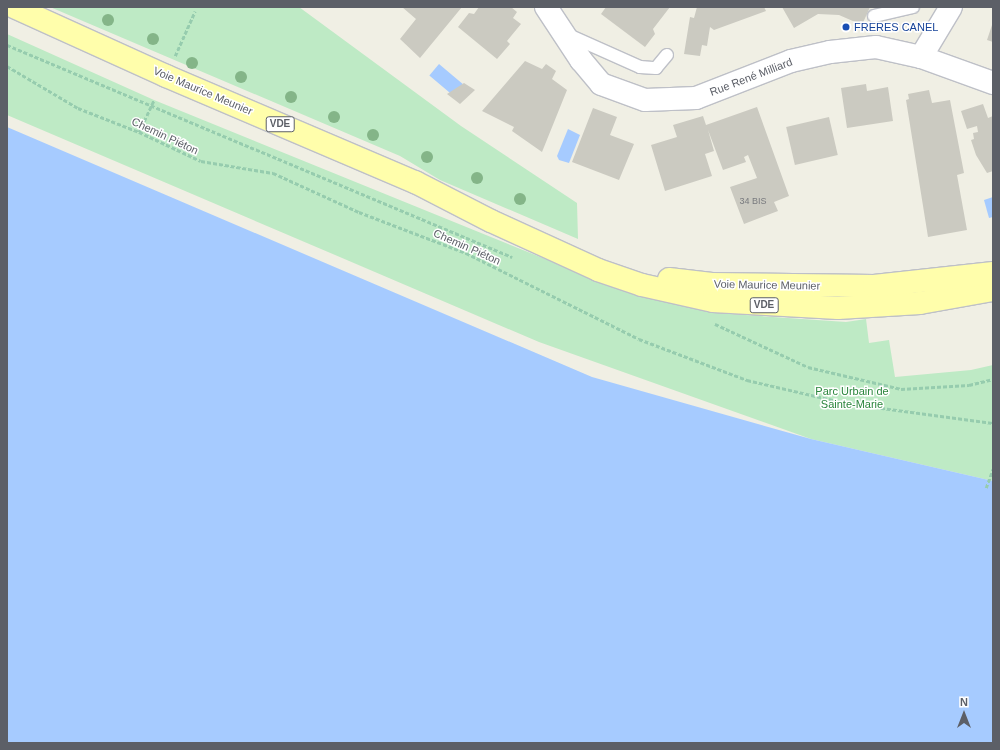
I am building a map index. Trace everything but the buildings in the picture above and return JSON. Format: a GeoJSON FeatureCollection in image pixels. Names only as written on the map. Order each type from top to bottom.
{"type":"FeatureCollection","features":[{"type":"Feature","properties":{"kind":"main road","name":"Voie Maurice Meunier"},"geometry":{"type":"LineString","coordinates":[[14,7],[166,76],[415,182],[491,221],[620,279],[675,294],[736,304],[838,308],[920,303],[993,290]]}},
{"type":"Feature","properties":{"kind":"main road","name":"Voie Maurice Meunier"},"geometry":{"type":"LineString","coordinates":[[545,244],[648,275],[684,282],[822,286],[919,282],[993,273]]}},
{"type":"Feature","properties":{"kind":"street","name":"Rue René Milliard"},"geometry":{"type":"LineString","coordinates":[[546,7],[601,84],[645,100],[696,98],[790,61],[830,52],[876,47],[921,57],[993,83]]}},
{"type":"Feature","properties":{"kind":"street"},"geometry":{"type":"LineString","coordinates":[[921,57],[950,7]]}},
{"type":"Feature","properties":{"kind":"lane"},"geometry":{"type":"LineString","coordinates":[[874,16],[913,7]]}},
{"type":"Feature","properties":{"kind":"lane"},"geometry":{"type":"LineString","coordinates":[[564,33],[640,67],[656,68],[667,55]]}},
{"type":"Feature","properties":{"kind":"lane"},"geometry":{"type":"LineString","coordinates":[[838,308],[857,294],[908,291],[919,282]]}},
{"type":"Feature","properties":{"kind":"path"},"geometry":{"type":"LineString","coordinates":[[173,60],[195,11]]}},
{"type":"Feature","properties":{"kind":"path","name":"Chemin Piéton"},"geometry":{"type":"LineString","coordinates":[[7,66],[78,108],[139,132],[201,161],[273,173],[358,212],[466,253],[639,339],[747,380],[845,403],[930,417],[993,423]]}},
{"type":"Feature","properties":{"kind":"path"},"geometry":{"type":"LineString","coordinates":[[139,132],[154,100]]}},
{"type":"Feature","properties":{"kind":"path"},"geometry":{"type":"LineString","coordinates":[[986,488],[993,469]]}},
{"type":"Feature","properties":{"kind":"green space"},"geometry":{"type":"Polygon","coordinates":[[[50,7],[299,7],[461,126],[577,203],[578,239],[440,180],[400,156],[50,7]]]}},
{"type":"Feature","properties":{"kind":"green space","name":"Parc Urbain de Sainte-Marie"},"geometry":{"type":"Polygon","coordinates":[[[7,34],[154,100],[619,289],[683,306],[731,314],[846,322],[866,319],[869,343],[889,340],[895,377],[971,370],[993,365],[993,481],[811,439],[539,342],[7,115],[7,34]]]}},
{"type":"Feature","properties":{"kind":"water"},"geometry":{"type":"Polygon","coordinates":[[[439,64],[463,84],[453,95],[429,75],[439,64]]]}},
{"type":"Feature","properties":{"kind":"water"},"geometry":{"type":"Polygon","coordinates":[[[7,127],[592,377],[811,439],[993,481],[993,743],[7,743],[7,127]]]}},
{"type":"Feature","properties":{"kind":"water"},"geometry":{"type":"Polygon","coordinates":[[[568,129],[580,135],[569,163],[559,160],[557,156],[568,129]]]}},
{"type":"Feature","properties":{"kind":"water"},"geometry":{"type":"Polygon","coordinates":[[[993,197],[993,217],[989,218],[984,200],[993,197]]]}},
{"type":"Feature","properties":{"kind":"place","name":"FRERES CANEL"},"geometry":{"type":"Point","coordinates":[846,27]}}]}
